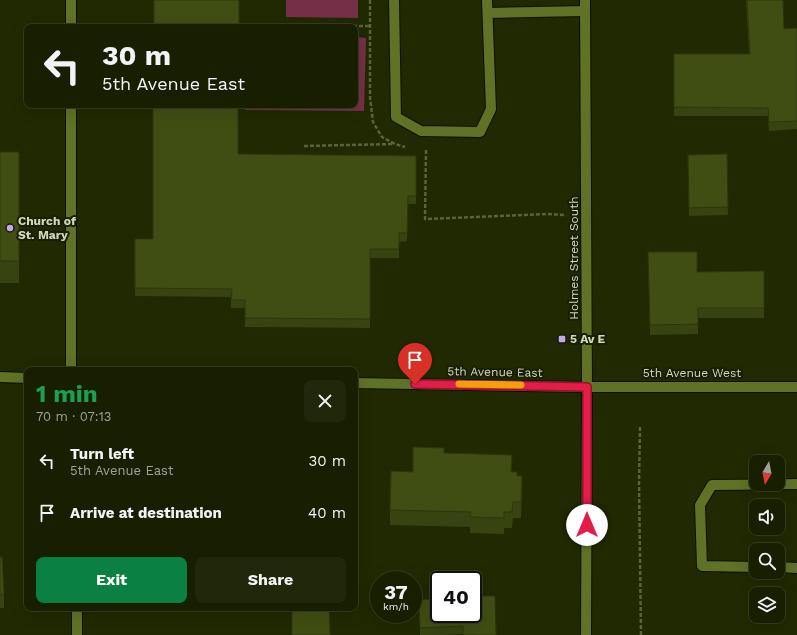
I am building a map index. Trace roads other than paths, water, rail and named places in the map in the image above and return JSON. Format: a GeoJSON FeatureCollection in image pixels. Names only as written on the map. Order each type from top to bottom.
{"type":"FeatureCollection","features":[{"type":"Feature","properties":{"kind":"street"},"geometry":{"type":"LineString","coordinates":[[71,0],[71,24]]}},
{"type":"Feature","properties":{"kind":"street"},"geometry":{"type":"LineString","coordinates":[[394,0],[396,117],[421,130],[480,132],[491,109],[488,0]]}},
{"type":"Feature","properties":{"kind":"street","name":"Holmes Street South"},"geometry":{"type":"LineString","coordinates":[[585,0],[587,216],[586,635]]}},
{"type":"Feature","properties":{"kind":"street"},"geometry":{"type":"LineString","coordinates":[[488,13],[585,10]]}},
{"type":"Feature","properties":{"kind":"street"},"geometry":{"type":"LineString","coordinates":[[71,108],[71,367]]}},
{"type":"Feature","properties":{"kind":"street"},"geometry":{"type":"LineString","coordinates":[[0,377],[24,378]]}},
{"type":"Feature","properties":{"kind":"street","name":"5th Avenue East"},"geometry":{"type":"LineString","coordinates":[[358,383],[587,387]]}},
{"type":"Feature","properties":{"kind":"street","name":"5th Avenue West"},"geometry":{"type":"LineString","coordinates":[[587,387],[797,387]]}},
{"type":"Feature","properties":{"kind":"street"},"geometry":{"type":"LineString","coordinates":[[749,567],[702,566],[700,505],[712,485],[797,484]]}},
{"type":"Feature","properties":{"kind":"street"},"geometry":{"type":"LineString","coordinates":[[785,567],[797,568]]}},
{"type":"Feature","properties":{"kind":"street"},"geometry":{"type":"LineString","coordinates":[[77,611],[77,635]]}},
{"type":"Feature","properties":{"kind":"place","name":"Church of St. Mary"},"geometry":{"type":"Point","coordinates":[10,228]}},
{"type":"Feature","properties":{"kind":"place","name":"5 Av E"},"geometry":{"type":"Point","coordinates":[562,339]}}]}
